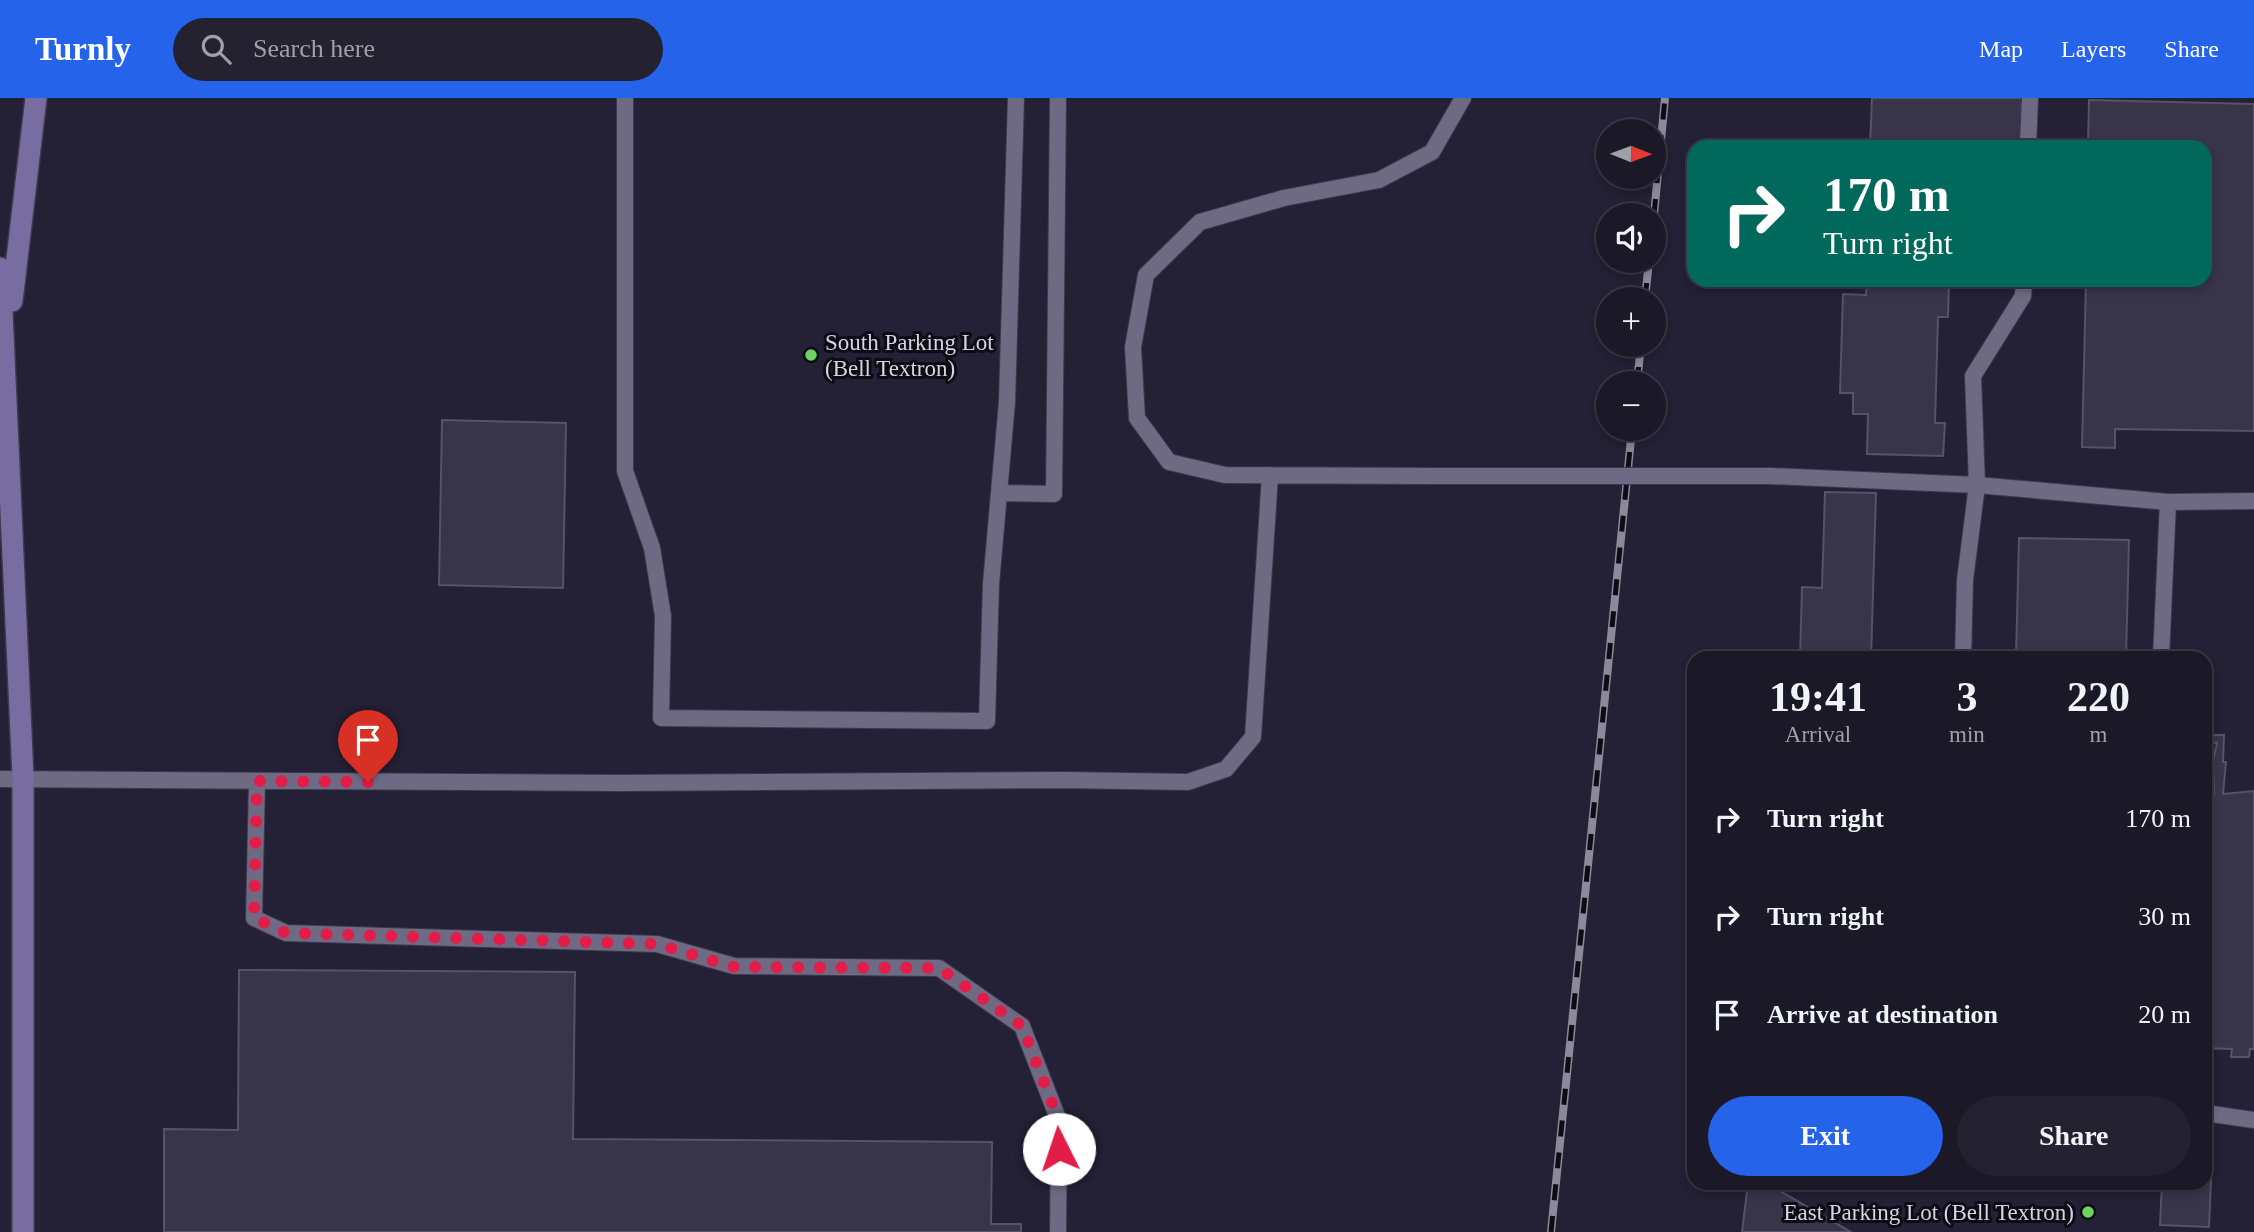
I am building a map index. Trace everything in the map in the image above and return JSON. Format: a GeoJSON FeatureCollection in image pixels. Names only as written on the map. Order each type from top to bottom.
{"type":"FeatureCollection","features":[{"type":"Feature","properties":{"kind":"main road"},"geometry":{"type":"LineString","coordinates":[[5,359],[36,98]]}},
{"type":"Feature","properties":{"kind":"main road"},"geometry":{"type":"LineString","coordinates":[[0,268],[23,777],[23,1232]]}},
{"type":"Feature","properties":{"kind":"lane"},"geometry":{"type":"LineString","coordinates":[[625,98],[625,471],[652,548],[663,616],[661,718],[986,721],[991,584],[1007,402],[1016,98]]}},
{"type":"Feature","properties":{"kind":"lane"},"geometry":{"type":"LineString","coordinates":[[999,493],[1054,494],[1058,98]]}},
{"type":"Feature","properties":{"kind":"lane"},"geometry":{"type":"LineString","coordinates":[[1463,98],[1432,152],[1379,180],[1284,198],[1200,222],[1146,275],[1133,347],[1137,418],[1169,463],[1225,475],[1770,477],[1977,485],[2168,502],[2254,500]]}},
{"type":"Feature","properties":{"kind":"lane"},"geometry":{"type":"LineString","coordinates":[[2028,140],[2030,98]]}},
{"type":"Feature","properties":{"kind":"lane"},"geometry":{"type":"LineString","coordinates":[[1963,651],[1965,580],[1977,485],[1973,376],[2023,296],[2024,287]]}},
{"type":"Feature","properties":{"kind":"lane"},"geometry":{"type":"LineString","coordinates":[[0,779],[1188,782],[1226,769],[1253,737],[1270,475]]}},
{"type":"Feature","properties":{"kind":"lane"},"geometry":{"type":"LineString","coordinates":[[2161,651],[2168,502]]}},
{"type":"Feature","properties":{"kind":"lane"},"geometry":{"type":"LineString","coordinates":[[257,781],[254,918],[286,933],[657,944],[734,967],[939,968],[1022,1026],[1059,1121],[1058,1232]]}},
{"type":"Feature","properties":{"kind":"lane"},"geometry":{"type":"LineString","coordinates":[[2212,1113],[2254,1120]]}},
{"type":"Feature","properties":{"kind":"building"},"geometry":{"type":"Polygon","coordinates":[[[1872,98],[2022,98],[2020,140],[1870,140],[1872,98]]]}},
{"type":"Feature","properties":{"kind":"building"},"geometry":{"type":"Polygon","coordinates":[[[2089,100],[2254,104],[2254,431],[2115,429],[2115,448],[2082,447],[2086,287],[2212,287],[2212,140],[2088,140],[2089,100]]]}},
{"type":"Feature","properties":{"kind":"building"},"geometry":{"type":"Polygon","coordinates":[[[1867,287],[1949,287],[1948,317],[1938,317],[1935,423],[1945,423],[1943,456],[1867,454],[1868,414],[1853,414],[1853,393],[1840,393],[1843,294],[1866,295],[1867,287]]]}},
{"type":"Feature","properties":{"kind":"building"},"geometry":{"type":"Polygon","coordinates":[[[442,420],[566,423],[563,588],[439,585],[442,420]]]}},
{"type":"Feature","properties":{"kind":"building"},"geometry":{"type":"Polygon","coordinates":[[[1825,492],[1876,493],[1871,651],[1800,651],[1802,587],[1822,588],[1825,492]]]}},
{"type":"Feature","properties":{"kind":"building"},"geometry":{"type":"Polygon","coordinates":[[[2019,538],[2129,540],[2126,651],[2016,651],[2019,538]]]}},
{"type":"Feature","properties":{"kind":"building"},"geometry":{"type":"Polygon","coordinates":[[[2212,735],[2224,735],[2223,762],[2226,762],[2223,794],[2254,791],[2254,1049],[2250,1049],[2249,1057],[2231,1057],[2232,1049],[2212,1048],[2212,794],[2213,762],[2217,743],[2212,743],[2212,735]]]}},
{"type":"Feature","properties":{"kind":"building"},"geometry":{"type":"Polygon","coordinates":[[[239,970],[575,972],[573,1139],[992,1142],[991,1224],[1021,1224],[1021,1232],[164,1232],[164,1129],[238,1130],[239,970]]]}},
{"type":"Feature","properties":{"kind":"building"},"geometry":{"type":"Polygon","coordinates":[[[1747,1190],[1778,1190],[1851,1232],[1742,1232],[1747,1190]]]}},
{"type":"Feature","properties":{"kind":"building"},"geometry":{"type":"Polygon","coordinates":[[[2162,1190],[2211,1190],[2209,1227],[2160,1225],[2162,1190]]]}},
{"type":"Feature","properties":{"kind":"railway"},"geometry":{"type":"LineString","coordinates":[[1655,203],[1665,98]]}},
{"type":"Feature","properties":{"kind":"railway"},"geometry":{"type":"LineString","coordinates":[[1646,287],[1648,273]]}},
{"type":"Feature","properties":{"kind":"railway"},"geometry":{"type":"LineString","coordinates":[[1638,371],[1640,357]]}},
{"type":"Feature","properties":{"kind":"railway"},"geometry":{"type":"LineString","coordinates":[[1551,1232],[1631,441]]}},
{"type":"Feature","properties":{"kind":"place","name":"South Parking Lot (Bell Textron)"},"geometry":{"type":"Point","coordinates":[811,355]}},
{"type":"Feature","properties":{"kind":"place","name":"East Parking Lot (Bell Textron)"},"geometry":{"type":"Point","coordinates":[2088,1212]}},
{"type":"Feature","properties":{"kind":"route"},"geometry":{"type":"LineString","coordinates":[[368,782],[257,781],[254,918],[286,933],[657,944],[734,967],[939,968],[1022,1026],[1059,1121],[1059,1149]]}}]}
